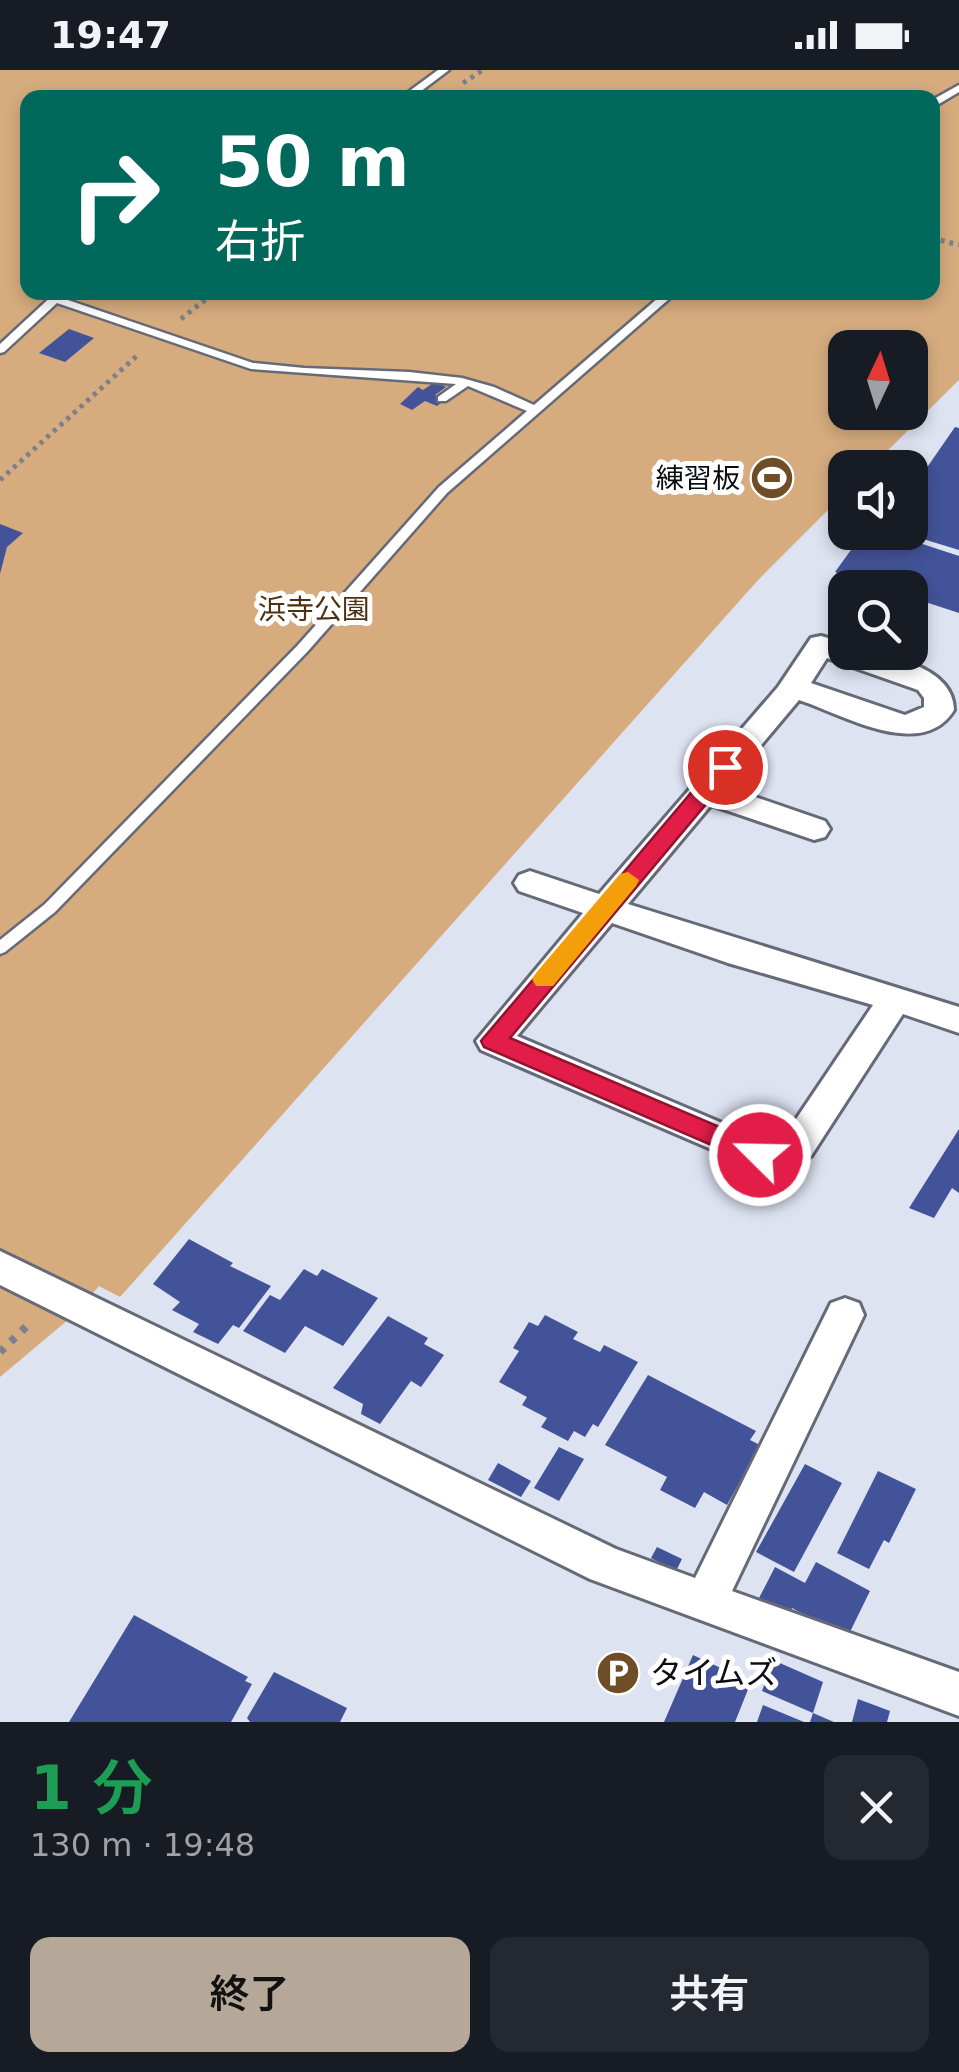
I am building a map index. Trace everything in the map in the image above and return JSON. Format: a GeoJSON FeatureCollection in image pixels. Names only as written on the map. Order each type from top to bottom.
{"type":"FeatureCollection","features":[{"type":"Feature","properties":{"kind":"street"},"geometry":{"type":"LineString","coordinates":[[793,686],[493,1041],[760,1155],[798,1146],[894,998]]}},
{"type":"Feature","properties":{"kind":"street"},"geometry":{"type":"LineString","coordinates":[[704,791],[814,829]]}},
{"type":"Feature","properties":{"kind":"street"},"geometry":{"type":"LineString","coordinates":[[530,882],[740,954],[959,1020]]}},
{"type":"Feature","properties":{"kind":"street"},"geometry":{"type":"LineString","coordinates":[[0,1267],[605,1565],[959,1694]]}},
{"type":"Feature","properties":{"kind":"street"},"geometry":{"type":"LineString","coordinates":[[705,1602],[844,1315]]}},
{"type":"Feature","properties":{"kind":"lane"},"geometry":{"type":"LineString","coordinates":[[415,90],[444,70]]}},
{"type":"Feature","properties":{"kind":"lane"},"geometry":{"type":"LineString","coordinates":[[0,350],[54,300]]}},
{"type":"Feature","properties":{"kind":"lane"},"geometry":{"type":"LineString","coordinates":[[68,300],[237,362],[285,371],[369,372],[466,382],[535,410]]}},
{"type":"Feature","properties":{"kind":"lane"},"geometry":{"type":"LineString","coordinates":[[0,948],[50,908],[290,662],[443,490],[663,300]]}},
{"type":"Feature","properties":{"kind":"lane"},"geometry":{"type":"LineString","coordinates":[[442,399],[466,382]]}},
{"type":"Feature","properties":{"kind":"path"},"geometry":{"type":"LineString","coordinates":[[0,480],[159,336],[205,300]]}},
{"type":"Feature","properties":{"kind":"green space","name":"浜寺公園"},"geometry":{"type":"Polygon","coordinates":[[[0,70],[959,70],[959,380],[928,411],[928,330],[828,330],[828,430],[908,430],[888,450],[828,450],[828,510],[759,579],[120,1297],[99,1286],[75,1314],[0,1377],[0,70]]]}},
{"type":"Feature","properties":{"kind":"building"},"geometry":{"type":"Polygon","coordinates":[[[69,329],[94,338],[65,362],[39,353],[69,329]]]}},
{"type":"Feature","properties":{"kind":"building"},"geometry":{"type":"Polygon","coordinates":[[[435,382],[446,387],[435,395],[445,400],[437,406],[425,401],[412,410],[400,404],[418,387],[423,390],[435,382]]]}},
{"type":"Feature","properties":{"kind":"building"},"geometry":{"type":"Polygon","coordinates":[[[955,427],[959,428],[959,550],[928,541],[928,466],[955,427]]]}},
{"type":"Feature","properties":{"kind":"building"},"geometry":{"type":"Polygon","coordinates":[[[0,524],[23,533],[7,547],[0,574],[0,524]]]}},
{"type":"Feature","properties":{"kind":"building"},"geometry":{"type":"Polygon","coordinates":[[[928,546],[959,556],[959,613],[928,603],[928,570],[836,570],[851,550],[928,550],[928,546]]]}},
{"type":"Feature","properties":{"kind":"building"},"geometry":{"type":"Polygon","coordinates":[[[959,1129],[959,1193],[952,1188],[934,1218],[909,1208],[959,1129]]]}},
{"type":"Feature","properties":{"kind":"building"},"geometry":{"type":"Polygon","coordinates":[[[189,1239],[233,1263],[230,1266],[271,1286],[239,1328],[233,1325],[218,1344],[193,1332],[199,1324],[172,1310],[180,1302],[153,1284],[189,1239]]]}},
{"type":"Feature","properties":{"kind":"building"},"geometry":{"type":"Polygon","coordinates":[[[304,1269],[317,1276],[322,1269],[378,1298],[343,1346],[305,1326],[285,1353],[243,1331],[270,1295],[280,1300],[304,1269]]]}},
{"type":"Feature","properties":{"kind":"building"},"geometry":{"type":"Polygon","coordinates":[[[545,1315],[578,1332],[573,1339],[600,1352],[604,1345],[638,1362],[598,1427],[593,1424],[585,1437],[574,1431],[568,1441],[541,1427],[547,1418],[522,1405],[527,1397],[499,1382],[519,1351],[513,1348],[529,1322],[538,1326],[545,1315]]]}},
{"type":"Feature","properties":{"kind":"building"},"geometry":{"type":"Polygon","coordinates":[[[388,1316],[428,1338],[424,1344],[444,1355],[421,1387],[411,1381],[380,1424],[361,1414],[363,1404],[333,1388],[388,1316]]]}},
{"type":"Feature","properties":{"kind":"building"},"geometry":{"type":"Polygon","coordinates":[[[648,1375],[756,1431],[750,1440],[760,1445],[727,1505],[704,1492],[695,1508],[660,1490],[667,1477],[605,1445],[648,1375]]]}},
{"type":"Feature","properties":{"kind":"building"},"geometry":{"type":"Polygon","coordinates":[[[559,1447],[584,1459],[559,1501],[534,1488],[559,1447]]]}},
{"type":"Feature","properties":{"kind":"building"},"geometry":{"type":"Polygon","coordinates":[[[498,1463],[531,1481],[521,1497],[488,1480],[498,1463]]]}},
{"type":"Feature","properties":{"kind":"building"},"geometry":{"type":"Polygon","coordinates":[[[805,1464],[842,1483],[794,1572],[756,1552],[805,1464]]]}},
{"type":"Feature","properties":{"kind":"building"},"geometry":{"type":"Polygon","coordinates":[[[878,1471],[916,1489],[889,1543],[884,1540],[869,1569],[837,1553],[878,1471]]]}},
{"type":"Feature","properties":{"kind":"building"},"geometry":{"type":"Polygon","coordinates":[[[657,1547],[682,1559],[676,1571],[651,1558],[657,1547]]]}},
{"type":"Feature","properties":{"kind":"building"},"geometry":{"type":"Polygon","coordinates":[[[816,1562],[870,1591],[847,1638],[792,1608],[788,1616],[758,1600],[775,1567],[805,1583],[816,1562]]]}},
{"type":"Feature","properties":{"kind":"building"},"geometry":{"type":"Polygon","coordinates":[[[134,1615],[248,1677],[245,1681],[252,1684],[231,1722],[69,1722],[134,1615]]]}},
{"type":"Feature","properties":{"kind":"building"},"geometry":{"type":"Polygon","coordinates":[[[693,1655],[738,1676],[737,1681],[749,1687],[735,1722],[664,1722],[693,1655]]]}},
{"type":"Feature","properties":{"kind":"building"},"geometry":{"type":"Polygon","coordinates":[[[773,1660],[823,1682],[813,1713],[762,1691],[773,1660]]]}},
{"type":"Feature","properties":{"kind":"building"},"geometry":{"type":"Polygon","coordinates":[[[274,1672],[347,1708],[340,1722],[250,1722],[247,1718],[274,1672]]]}},
{"type":"Feature","properties":{"kind":"building"},"geometry":{"type":"Polygon","coordinates":[[[858,1699],[890,1711],[887,1722],[852,1722],[858,1699]]]}},
{"type":"Feature","properties":{"kind":"building"},"geometry":{"type":"Polygon","coordinates":[[[763,1705],[804,1722],[757,1722],[763,1705]]]}},
{"type":"Feature","properties":{"kind":"building"},"geometry":{"type":"Polygon","coordinates":[[[813,1713],[834,1722],[810,1722],[813,1713]]]}},
{"type":"Feature","properties":{"kind":"slow traffic"},"geometry":{"type":"LineString","coordinates":[[544,979],[628,880]]}},
{"type":"Feature","properties":{"kind":"place","name":"練習板"},"geometry":{"type":"Point","coordinates":[772,478]}},
{"type":"Feature","properties":{"kind":"place","name":"タイムズ"},"geometry":{"type":"Point","coordinates":[618,1673]}},
{"type":"Feature","properties":{"kind":"route"},"geometry":{"type":"LineString","coordinates":[[725,767],[493,1041],[760,1155]]}}]}
